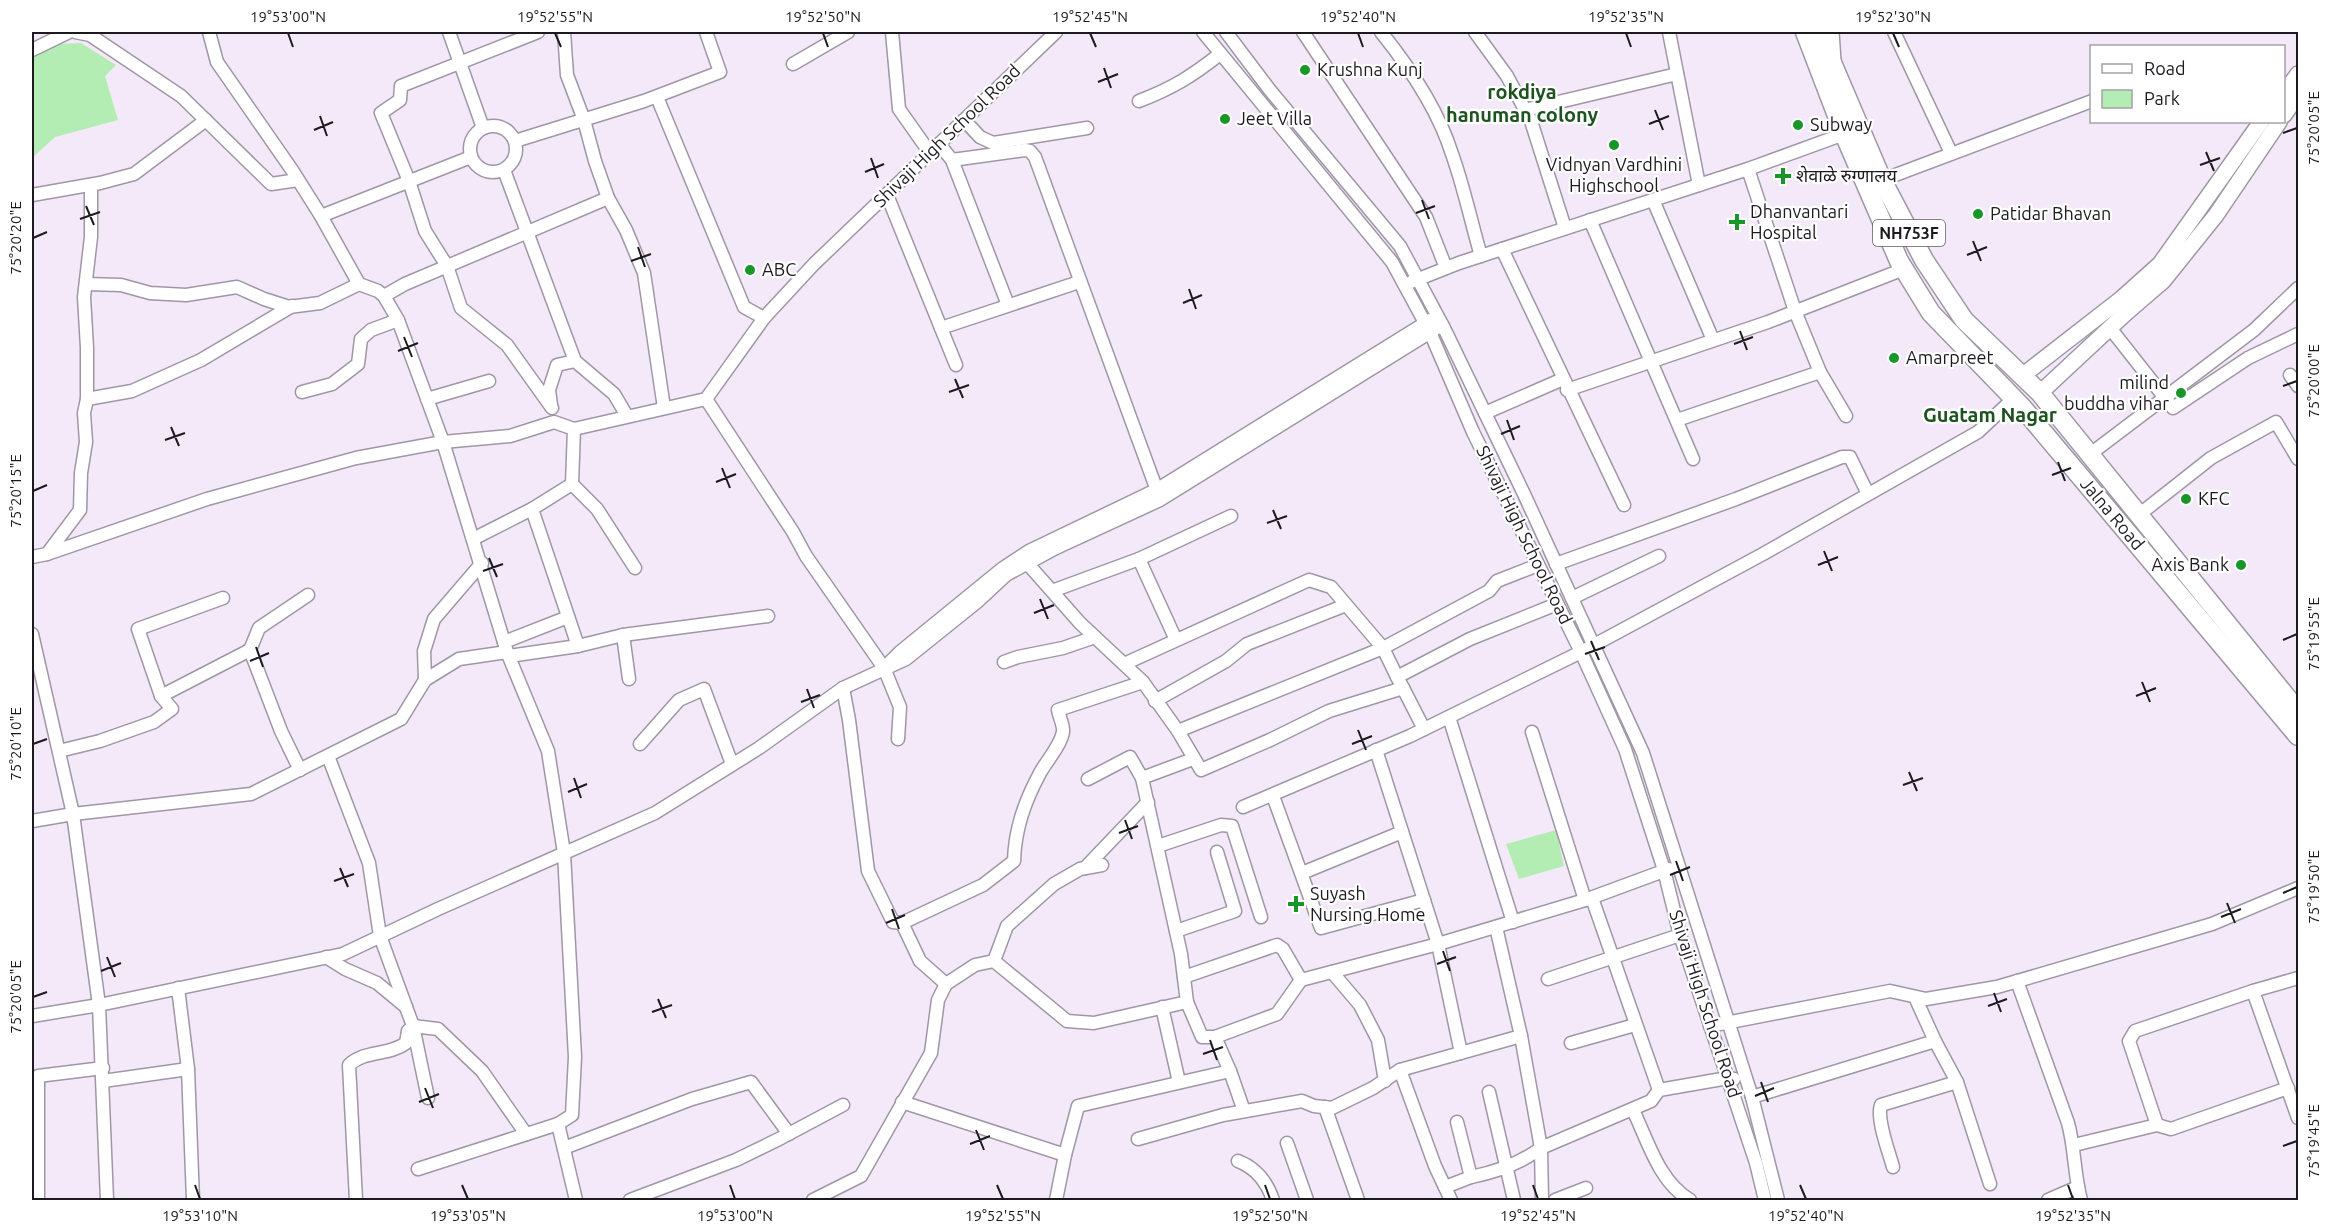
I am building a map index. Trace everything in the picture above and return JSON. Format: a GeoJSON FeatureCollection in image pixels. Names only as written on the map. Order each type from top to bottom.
{"type":"FeatureCollection","features":[{"type":"Feature","properties":{"kind":"highway","name":"NH753F"},"geometry":{"type":"LineString","coordinates":[[1820,34],[1826,66]]}},
{"type":"Feature","properties":{"kind":"highway","name":"Jalna Road"},"geometry":{"type":"LineString","coordinates":[[1826,66],[1844,134],[1904,269],[1931,313],[2014,398],[2298,736]]}},
{"type":"Feature","properties":{"kind":"highway","name":"Jalna Road"},"geometry":{"type":"LineString","coordinates":[[1826,66],[1924,260],[1964,320],[2040,393],[2298,711]]}},
{"type":"Feature","properties":{"kind":"main road"},"geometry":{"type":"LineString","coordinates":[[2285,90],[2298,74]]}},
{"type":"Feature","properties":{"kind":"main road"},"geometry":{"type":"LineString","coordinates":[[2285,113],[2298,94]]}},
{"type":"Feature","properties":{"kind":"main road"},"geometry":{"type":"LineString","coordinates":[[2022,376],[2121,299],[2160,264],[2260,123]]}},
{"type":"Feature","properties":{"kind":"main road"},"geometry":{"type":"LineString","coordinates":[[2040,393],[2163,281],[2216,214],[2278,123]]}},
{"type":"Feature","properties":{"kind":"street"},"geometry":{"type":"LineString","coordinates":[[32,50],[69,32]]}},
{"type":"Feature","properties":{"kind":"street"},"geometry":{"type":"LineString","coordinates":[[75,32],[90,34],[181,96],[271,184],[298,180]]}},
{"type":"Feature","properties":{"kind":"street"},"geometry":{"type":"LineString","coordinates":[[209,32],[217,62],[298,180],[359,284],[378,291],[384,296],[398,320],[443,442],[507,650],[548,751],[564,853],[575,1057],[572,1115],[558,1124],[418,1169]]}},
{"type":"Feature","properties":{"kind":"street"},"geometry":{"type":"LineString","coordinates":[[449,32],[483,128]]}},
{"type":"Feature","properties":{"kind":"street"},"geometry":{"type":"LineString","coordinates":[[538,32],[401,86],[400,99],[381,113],[409,182],[425,231],[447,266],[461,308],[507,345],[552,408]]}},
{"type":"Feature","properties":{"kind":"street"},"geometry":{"type":"LineString","coordinates":[[564,32],[567,75],[584,120],[595,161],[608,198],[626,230],[644,273],[664,408]]}},
{"type":"Feature","properties":{"kind":"street"},"geometry":{"type":"LineString","coordinates":[[515,141],[657,97],[720,72],[706,32]]}},
{"type":"Feature","properties":{"kind":"street"},"geometry":{"type":"LineString","coordinates":[[793,64],[848,32]]}},
{"type":"Feature","properties":{"kind":"street"},"geometry":{"type":"LineString","coordinates":[[892,32],[899,109],[935,148],[952,160],[1008,305]]}},
{"type":"Feature","properties":{"kind":"street","name":"Shivaji High School Road"},"geometry":{"type":"LineString","coordinates":[[706,399],[764,318],[814,264],[1056,32]]}},
{"type":"Feature","properties":{"kind":"street","name":"Shivaji High School Road"},"geometry":{"type":"LineString","coordinates":[[1203,32],[1392,262],[1428,328],[1473,432],[1581,652],[1625,749],[1664,870],[1680,935],[1756,1163],[1765,1200]]}},
{"type":"Feature","properties":{"kind":"street","name":"Shivaji High School Road"},"geometry":{"type":"LineString","coordinates":[[1226,32],[1269,88],[1400,246],[1485,413],[1643,753],[1752,1097],[1778,1200]]}},
{"type":"Feature","properties":{"kind":"street"},"geometry":{"type":"LineString","coordinates":[[1303,32],[1426,217],[1446,268]]}},
{"type":"Feature","properties":{"kind":"street"},"geometry":{"type":"LineString","coordinates":[[1381,32],[1410,71],[1434,111],[1452,152],[1480,256]]}},
{"type":"Feature","properties":{"kind":"street"},"geometry":{"type":"LineString","coordinates":[[1479,32],[1507,76],[1531,121],[1565,228]]}},
{"type":"Feature","properties":{"kind":"street"},"geometry":{"type":"LineString","coordinates":[[1669,32],[1699,185]]}},
{"type":"Feature","properties":{"kind":"street"},"geometry":{"type":"LineString","coordinates":[[1894,32],[1951,153]]}},
{"type":"Feature","properties":{"kind":"street"},"geometry":{"type":"LineString","coordinates":[[1139,101],[1184,81],[1220,54]]}},
{"type":"Feature","properties":{"kind":"street"},"geometry":{"type":"LineString","coordinates":[[1526,110],[1677,74]]}},
{"type":"Feature","properties":{"kind":"street"},"geometry":{"type":"LineString","coordinates":[[657,97],[744,307],[764,318]]}},
{"type":"Feature","properties":{"kind":"street"},"geometry":{"type":"LineString","coordinates":[[1882,180],[2090,101]]}},
{"type":"Feature","properties":{"kind":"street"},"geometry":{"type":"LineString","coordinates":[[32,195],[90,185],[134,174],[206,120]]}},
{"type":"Feature","properties":{"kind":"street"},"geometry":{"type":"LineString","coordinates":[[964,120],[980,137],[993,143],[1087,128]]}},
{"type":"Feature","properties":{"kind":"street"},"geometry":{"type":"LineString","coordinates":[[492,126],[502,128],[510,133],[515,141],[515,158],[504,170],[488,172],[481,169],[471,157],[472,140],[483,128],[492,126]]}},
{"type":"Feature","properties":{"kind":"street"},"geometry":{"type":"LineString","coordinates":[[1404,285],[1480,256],[1748,169],[1844,134]]}},
{"type":"Feature","properties":{"kind":"street"},"geometry":{"type":"LineString","coordinates":[[952,160],[1026,150],[1035,157],[1158,495]]}},
{"type":"Feature","properties":{"kind":"street"},"geometry":{"type":"LineString","coordinates":[[321,216],[471,157]]}},
{"type":"Feature","properties":{"kind":"street"},"geometry":{"type":"LineString","coordinates":[[1748,169],[1795,311],[1820,372],[1846,416]]}},
{"type":"Feature","properties":{"kind":"street"},"geometry":{"type":"LineString","coordinates":[[504,170],[575,361],[614,394],[627,416]]}},
{"type":"Feature","properties":{"kind":"street"},"geometry":{"type":"LineString","coordinates":[[47,554],[80,510],[81,472],[86,442],[84,297],[91,237],[90,185]]}},
{"type":"Feature","properties":{"kind":"street"},"geometry":{"type":"LineString","coordinates":[[886,195],[956,365]]}},
{"type":"Feature","properties":{"kind":"street"},"geometry":{"type":"LineString","coordinates":[[384,296],[405,284],[608,198]]}},
{"type":"Feature","properties":{"kind":"street"},"geometry":{"type":"LineString","coordinates":[[1653,200],[1713,340]]}},
{"type":"Feature","properties":{"kind":"street"},"geometry":{"type":"LineString","coordinates":[[1590,220],[1693,459]]}},
{"type":"Feature","properties":{"kind":"street"},"geometry":{"type":"LineString","coordinates":[[1502,249],[1624,505]]}},
{"type":"Feature","properties":{"kind":"street"},"geometry":{"type":"LineString","coordinates":[[1485,413],[1565,384],[1651,361],[1713,340],[1904,269]]}},
{"type":"Feature","properties":{"kind":"street"},"geometry":{"type":"LineString","coordinates":[[941,328],[1079,282]]}},
{"type":"Feature","properties":{"kind":"street"},"geometry":{"type":"LineString","coordinates":[[86,284],[121,285],[150,293],[186,295],[237,287],[264,299],[292,306],[320,303],[359,284]]}},
{"type":"Feature","properties":{"kind":"street"},"geometry":{"type":"LineString","coordinates":[[2089,455],[2254,330],[2298,288]]}},
{"type":"Feature","properties":{"kind":"street"},"geometry":{"type":"LineString","coordinates":[[87,399],[132,391],[201,360],[292,306]]}},
{"type":"Feature","properties":{"kind":"street"},"geometry":{"type":"LineString","coordinates":[[302,392],[332,384],[358,364],[361,339],[371,330],[398,320]]}},
{"type":"Feature","properties":{"kind":"street"},"geometry":{"type":"LineString","coordinates":[[32,1016],[99,1005],[343,954],[655,813],[759,748],[843,688],[906,659],[977,602],[1006,575],[1158,495],[1439,320]]}},
{"type":"Feature","properties":{"kind":"street"},"geometry":{"type":"LineString","coordinates":[[2110,328],[2173,408],[2248,358],[2298,334]]}},
{"type":"Feature","properties":{"kind":"street"},"geometry":{"type":"LineString","coordinates":[[554,422],[549,390],[557,365],[575,361]]}},
{"type":"Feature","properties":{"kind":"street"},"geometry":{"type":"LineString","coordinates":[[1677,420],[1820,372]]}},
{"type":"Feature","properties":{"kind":"street"},"geometry":{"type":"LineString","coordinates":[[2290,375],[2298,386]]}},
{"type":"Feature","properties":{"kind":"street"},"geometry":{"type":"LineString","coordinates":[[427,399],[489,381]]}},
{"type":"Feature","properties":{"kind":"street"},"geometry":{"type":"LineString","coordinates":[[1243,807],[1424,729],[1581,652],[1763,554],[1978,432],[2014,398]]}},
{"type":"Feature","properties":{"kind":"street"},"geometry":{"type":"LineString","coordinates":[[32,557],[47,554],[207,499],[356,458],[443,442],[510,436],[554,422],[574,429],[706,399],[807,556],[885,668],[900,707],[898,739]]}},
{"type":"Feature","properties":{"kind":"street"},"geometry":{"type":"LineString","coordinates":[[2140,514],[2211,458],[2276,422],[2298,459]]}},
{"type":"Feature","properties":{"kind":"street"},"geometry":{"type":"LineString","coordinates":[[574,429],[572,484],[597,509],[635,568]]}},
{"type":"Feature","properties":{"kind":"street"},"geometry":{"type":"LineString","coordinates":[[1556,564],[1736,499],[1842,457],[1850,457],[1868,494]]}},
{"type":"Feature","properties":{"kind":"street"},"geometry":{"type":"LineString","coordinates":[[473,539],[532,509],[572,484]]}},
{"type":"Feature","properties":{"kind":"street"},"geometry":{"type":"LineString","coordinates":[[885,668],[900,652],[1003,568],[1029,551],[1158,495]]}},
{"type":"Feature","properties":{"kind":"street"},"geometry":{"type":"LineString","coordinates":[[532,509],[578,646]]}},
{"type":"Feature","properties":{"kind":"street"},"geometry":{"type":"LineString","coordinates":[[1052,591],[1139,559],[1231,516]]}},
{"type":"Feature","properties":{"kind":"street"},"geometry":{"type":"LineString","coordinates":[[1572,598],[1659,556]]}},
{"type":"Feature","properties":{"kind":"street"},"geometry":{"type":"LineString","coordinates":[[1139,559],[1176,640]]}},
{"type":"Feature","properties":{"kind":"street"},"geometry":{"type":"LineString","coordinates":[[425,680],[424,651],[434,619],[482,563]]}},
{"type":"Feature","properties":{"kind":"street"},"geometry":{"type":"LineString","coordinates":[[1028,563],[1095,637],[1143,682],[1178,731],[1201,770],[1329,711],[1400,683],[1470,639],[1557,604]]}},
{"type":"Feature","properties":{"kind":"street"},"geometry":{"type":"LineString","coordinates":[[1178,731],[1383,648],[1489,591],[1497,581],[1538,565]]}},
{"type":"Feature","properties":{"kind":"street"},"geometry":{"type":"LineString","coordinates":[[1124,664],[1309,580],[1331,588],[1383,648],[1424,729]]}},
{"type":"Feature","properties":{"kind":"street"},"geometry":{"type":"LineString","coordinates":[[161,696],[250,650],[259,628],[308,595]]}},
{"type":"Feature","properties":{"kind":"street"},"geometry":{"type":"LineString","coordinates":[[59,751],[100,741],[154,723],[172,709],[161,696],[138,629],[223,598]]}},
{"type":"Feature","properties":{"kind":"street"},"geometry":{"type":"LineString","coordinates":[[1155,701],[1226,661],[1247,644],[1346,604]]}},
{"type":"Feature","properties":{"kind":"street"},"geometry":{"type":"LineString","coordinates":[[32,821],[73,814],[251,794],[402,719],[425,680],[459,659],[507,650],[578,646],[623,636],[768,616]]}},
{"type":"Feature","properties":{"kind":"street"},"geometry":{"type":"LineString","coordinates":[[507,650],[568,617]]}},
{"type":"Feature","properties":{"kind":"street"},"geometry":{"type":"LineString","coordinates":[[32,634],[73,814],[99,1005],[107,1200]]}},
{"type":"Feature","properties":{"kind":"street"},"geometry":{"type":"LineString","coordinates":[[623,636],[629,679]]}},
{"type":"Feature","properties":{"kind":"street"},"geometry":{"type":"LineString","coordinates":[[1004,662],[1063,648],[1095,637]]}},
{"type":"Feature","properties":{"kind":"street"},"geometry":{"type":"LineString","coordinates":[[250,650],[281,731],[300,770]]}},
{"type":"Feature","properties":{"kind":"street"},"geometry":{"type":"LineString","coordinates":[[843,688],[868,871],[893,922],[902,923],[983,885],[1014,861],[1015,837],[1024,805],[1041,771],[1056,749],[1063,731],[1058,710],[1143,682]]}},
{"type":"Feature","properties":{"kind":"street"},"geometry":{"type":"LineString","coordinates":[[640,744],[679,700],[704,689],[732,765]]}},
{"type":"Feature","properties":{"kind":"street"},"geometry":{"type":"LineString","coordinates":[[1449,717],[1513,922]]}},
{"type":"Feature","properties":{"kind":"street"},"geometry":{"type":"LineString","coordinates":[[1532,732],[1589,899],[1659,1090]]}},
{"type":"Feature","properties":{"kind":"street"},"geometry":{"type":"LineString","coordinates":[[1376,750],[1437,944],[1461,1053]]}},
{"type":"Feature","properties":{"kind":"street"},"geometry":{"type":"LineString","coordinates":[[328,756],[369,863],[380,936],[413,1026],[428,1098]]}},
{"type":"Feature","properties":{"kind":"street"},"geometry":{"type":"LineString","coordinates":[[1088,779],[1130,757],[1142,778],[1176,931],[1187,1002],[1202,1037],[1215,1037],[1277,1014],[1301,980],[1437,944],[1589,899],[1679,865]]}},
{"type":"Feature","properties":{"kind":"street"},"geometry":{"type":"LineString","coordinates":[[1142,778],[1193,759]]}},
{"type":"Feature","properties":{"kind":"street"},"geometry":{"type":"LineString","coordinates":[[1273,796],[1321,928],[1424,900]]}},
{"type":"Feature","properties":{"kind":"street"},"geometry":{"type":"LineString","coordinates":[[1085,868],[1148,802]]}},
{"type":"Feature","properties":{"kind":"street"},"geometry":{"type":"LineString","coordinates":[[1158,846],[1221,825],[1232,826],[1261,917]]}},
{"type":"Feature","properties":{"kind":"street"},"geometry":{"type":"LineString","coordinates":[[1302,873],[1402,831]]}},
{"type":"Feature","properties":{"kind":"street"},"geometry":{"type":"LineString","coordinates":[[1176,931],[1235,911],[1217,852]]}},
{"type":"Feature","properties":{"kind":"street"},"geometry":{"type":"LineString","coordinates":[[994,961],[1007,926],[1054,884],[1085,868],[1102,865]]}},
{"type":"Feature","properties":{"kind":"street"},"geometry":{"type":"LineString","coordinates":[[1710,1026],[1890,991],[1926,999],[1997,987],[2212,924],[2298,888]]}},
{"type":"Feature","properties":{"kind":"street"},"geometry":{"type":"LineString","coordinates":[[902,923],[920,961],[946,984]]}},
{"type":"Feature","properties":{"kind":"street"},"geometry":{"type":"LineString","coordinates":[[1496,927],[1521,1036],[1541,1148],[1542,1200]]}},
{"type":"Feature","properties":{"kind":"street"},"geometry":{"type":"LineString","coordinates":[[1548,979],[1680,935]]}},
{"type":"Feature","properties":{"kind":"street"},"geometry":{"type":"LineString","coordinates":[[1184,977],[1277,945],[1283,949],[1301,980]]}},
{"type":"Feature","properties":{"kind":"street"},"geometry":{"type":"LineString","coordinates":[[326,957],[345,969],[377,983],[406,1007]]}},
{"type":"Feature","properties":{"kind":"street"},"geometry":{"type":"LineString","coordinates":[[813,1200],[861,1176],[931,1053],[938,1000],[946,984],[975,965],[994,961]]}},
{"type":"Feature","properties":{"kind":"street"},"geometry":{"type":"LineString","coordinates":[[994,961],[1067,1021],[1094,1023],[1187,1002]]}},
{"type":"Feature","properties":{"kind":"street"},"geometry":{"type":"LineString","coordinates":[[1332,972],[1360,1005],[1378,1040],[1385,1081]]}},
{"type":"Feature","properties":{"kind":"street"},"geometry":{"type":"LineString","coordinates":[[2157,1125],[2129,1041],[2135,1030],[2298,978]]}},
{"type":"Feature","properties":{"kind":"street"},"geometry":{"type":"LineString","coordinates":[[2017,981],[2068,1123],[2074,1144],[2081,1200]]}},
{"type":"Feature","properties":{"kind":"street"},"geometry":{"type":"LineString","coordinates":[[178,988],[189,1069],[193,1200]]}},
{"type":"Feature","properties":{"kind":"street"},"geometry":{"type":"LineString","coordinates":[[2253,991],[2298,1118]]}},
{"type":"Feature","properties":{"kind":"street"},"geometry":{"type":"LineString","coordinates":[[1916,997],[1935,1041],[1958,1082],[1990,1184]]}},
{"type":"Feature","properties":{"kind":"street"},"geometry":{"type":"LineString","coordinates":[[1162,1007],[1179,1082]]}},
{"type":"Feature","properties":{"kind":"street"},"geometry":{"type":"LineString","coordinates":[[1571,1043],[1635,1025]]}},
{"type":"Feature","properties":{"kind":"street"},"geometry":{"type":"LineString","coordinates":[[413,1026],[438,1029],[482,1071],[526,1134]]}},
{"type":"Feature","properties":{"kind":"street"},"geometry":{"type":"LineString","coordinates":[[356,1200],[349,1065],[356,1058],[397,1050],[406,1043],[408,1031],[413,1026]]}},
{"type":"Feature","properties":{"kind":"street"},"geometry":{"type":"LineString","coordinates":[[1138,1139],[1244,1111],[1302,1101],[1314,1106],[1332,1108],[1400,1071],[1521,1036]]}},
{"type":"Feature","properties":{"kind":"street"},"geometry":{"type":"LineString","coordinates":[[1215,1037],[1244,1111]]}},
{"type":"Feature","properties":{"kind":"street"},"geometry":{"type":"LineString","coordinates":[[1752,1097],[1935,1041]]}},
{"type":"Feature","properties":{"kind":"street"},"geometry":{"type":"LineString","coordinates":[[38,1200],[34,1158],[38,1076],[103,1075],[189,1069]]}},
{"type":"Feature","properties":{"kind":"street"},"geometry":{"type":"LineString","coordinates":[[1056,1200],[1078,1106],[1230,1071]]}},
{"type":"Feature","properties":{"kind":"street"},"geometry":{"type":"LineString","coordinates":[[1400,1071],[1434,1166],[1451,1200]]}},
{"type":"Feature","properties":{"kind":"street"},"geometry":{"type":"LineString","coordinates":[[1445,1187],[1506,1167],[1541,1148],[1633,1110],[1651,1101],[1659,1090],[1728,1078],[1747,1082]]}},
{"type":"Feature","properties":{"kind":"street"},"geometry":{"type":"LineString","coordinates":[[564,1148],[692,1099],[751,1082],[789,1134]]}},
{"type":"Feature","properties":{"kind":"street"},"geometry":{"type":"LineString","coordinates":[[1893,1167],[1881,1121],[1879,1108],[1881,1105],[1958,1082]]}},
{"type":"Feature","properties":{"kind":"street"},"geometry":{"type":"LineString","coordinates":[[2074,1144],[2157,1125],[2171,1129],[2288,1088]]}},
{"type":"Feature","properties":{"kind":"street"},"geometry":{"type":"LineString","coordinates":[[1489,1092],[1514,1200]]}},
{"type":"Feature","properties":{"kind":"street"},"geometry":{"type":"LineString","coordinates":[[630,1200],[736,1160],[843,1105]]}},
{"type":"Feature","properties":{"kind":"street"},"geometry":{"type":"LineString","coordinates":[[1325,1107],[1358,1200]]}},
{"type":"Feature","properties":{"kind":"street"},"geometry":{"type":"LineString","coordinates":[[900,1108],[1065,1155]]}},
{"type":"Feature","properties":{"kind":"street"},"geometry":{"type":"LineString","coordinates":[[1633,1110],[1663,1173],[1677,1192],[1690,1200]]}},
{"type":"Feature","properties":{"kind":"street"},"geometry":{"type":"LineString","coordinates":[[1457,1122],[1471,1177]]}},
{"type":"Feature","properties":{"kind":"street"},"geometry":{"type":"LineString","coordinates":[[558,1124],[576,1200]]}},
{"type":"Feature","properties":{"kind":"street"},"geometry":{"type":"LineString","coordinates":[[1287,1143],[1307,1200]]}},
{"type":"Feature","properties":{"kind":"street"},"geometry":{"type":"LineString","coordinates":[[1238,1161],[1249,1165],[1268,1184],[1273,1200]]}},
{"type":"Feature","properties":{"kind":"street"},"geometry":{"type":"LineString","coordinates":[[2048,1200],[2078,1187]]}},
{"type":"Feature","properties":{"kind":"street"},"geometry":{"type":"LineString","coordinates":[[1555,1200],[1586,1188]]}},
{"type":"Feature","properties":{"kind":"green space"},"geometry":{"type":"Polygon","coordinates":[[[81,43],[116,65],[105,76],[118,120],[55,137],[32,158],[32,58],[57,44],[81,43]]]}},
{"type":"Feature","properties":{"kind":"green space"},"geometry":{"type":"Polygon","coordinates":[[[1556,830],[1564,866],[1519,879],[1506,844],[1556,830]]]}},
{"type":"Feature","properties":{"kind":"place","name":"Krushna Kunj"},"geometry":{"type":"Point","coordinates":[1305,70]}},
{"type":"Feature","properties":{"kind":"place","name":"Jeet Villa"},"geometry":{"type":"Point","coordinates":[1225,119]}},
{"type":"Feature","properties":{"kind":"place","name":"Subway"},"geometry":{"type":"Point","coordinates":[1798,125]}},
{"type":"Feature","properties":{"kind":"place","name":"Vidnyan Vardhini Highschool"},"geometry":{"type":"Point","coordinates":[1614,145]}},
{"type":"Feature","properties":{"kind":"place","name":"शेवाळे रुग्णालय"},"geometry":{"type":"Point","coordinates":[1783,176]}},
{"type":"Feature","properties":{"kind":"place","name":"Patidar Bhavan"},"geometry":{"type":"Point","coordinates":[1978,214]}},
{"type":"Feature","properties":{"kind":"place","name":"Dhanvantari Hospital"},"geometry":{"type":"Point","coordinates":[1737,222]}},
{"type":"Feature","properties":{"kind":"place","name":"ABC"},"geometry":{"type":"Point","coordinates":[750,270]}},
{"type":"Feature","properties":{"kind":"place","name":"Amarpreet"},"geometry":{"type":"Point","coordinates":[1894,358]}},
{"type":"Feature","properties":{"kind":"place","name":"milind buddha vihar"},"geometry":{"type":"Point","coordinates":[2181,393]}},
{"type":"Feature","properties":{"kind":"place","name":"KFC"},"geometry":{"type":"Point","coordinates":[2186,499]}},
{"type":"Feature","properties":{"kind":"place","name":"Axis Bank"},"geometry":{"type":"Point","coordinates":[2241,565]}},
{"type":"Feature","properties":{"kind":"place","name":"Suyash Nursing Home"},"geometry":{"type":"Point","coordinates":[1296,904]}},
{"type":"Feature","properties":{"kind":"district","name":"rokdiya hanuman colony"},"geometry":{"type":"Point","coordinates":[1522,104]}},
{"type":"Feature","properties":{"kind":"district","name":"Guatam Nagar"},"geometry":{"type":"Point","coordinates":[1990,415]}}]}
